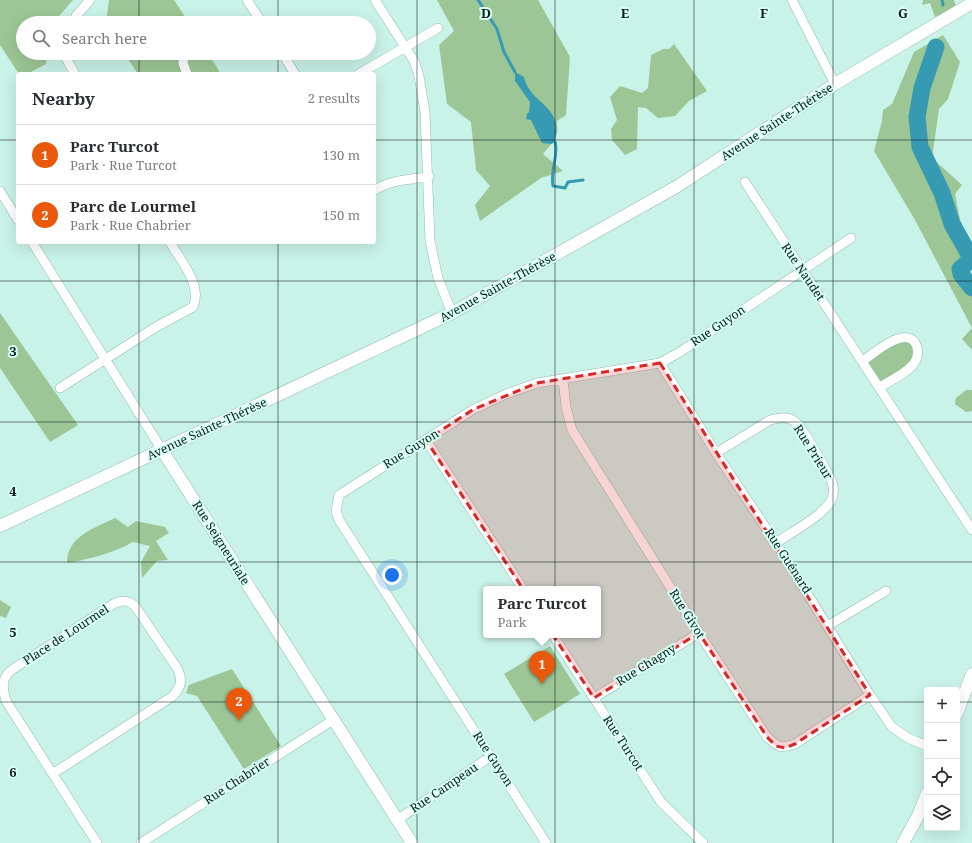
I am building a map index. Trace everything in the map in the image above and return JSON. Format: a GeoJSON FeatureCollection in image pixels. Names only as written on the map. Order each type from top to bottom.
{"type":"FeatureCollection","features":[{"type":"Feature","properties":{"kind":"street"},"geometry":{"type":"LineString","coordinates":[[76,16],[90,0]]}},
{"type":"Feature","properties":{"kind":"street"},"geometry":{"type":"LineString","coordinates":[[247,0],[257,16]]}},
{"type":"Feature","properties":{"kind":"street"},"geometry":{"type":"LineString","coordinates":[[375,0],[414,61],[422,92],[429,177],[430,241],[433,262],[452,313]]}},
{"type":"Feature","properties":{"kind":"street"},"geometry":{"type":"LineString","coordinates":[[792,0],[835,84]]}},
{"type":"Feature","properties":{"kind":"street","name":"Avenue Sainte-Thérèse"},"geometry":{"type":"LineString","coordinates":[[0,526],[452,313],[676,187],[835,84],[972,3]]}},
{"type":"Feature","properties":{"kind":"street"},"geometry":{"type":"LineString","coordinates":[[362,72],[438,28]]}},
{"type":"Feature","properties":{"kind":"street"},"geometry":{"type":"LineString","coordinates":[[67,60],[74,72]]}},
{"type":"Feature","properties":{"kind":"street"},"geometry":{"type":"LineString","coordinates":[[184,60],[183,64],[186,72]]}},
{"type":"Feature","properties":{"kind":"street"},"geometry":{"type":"LineString","coordinates":[[286,60],[294,72]]}},
{"type":"Feature","properties":{"kind":"street"},"geometry":{"type":"LineString","coordinates":[[376,189],[386,183],[429,177]]}},
{"type":"Feature","properties":{"kind":"street","name":"Rue Naudet"},"geometry":{"type":"LineString","coordinates":[[745,182],[972,530]]}},
{"type":"Feature","properties":{"kind":"street"},"geometry":{"type":"LineString","coordinates":[[0,191],[16,217]]}},
{"type":"Feature","properties":{"kind":"street","name":"Rue Guyon"},"geometry":{"type":"LineString","coordinates":[[546,843],[339,520],[336,511],[339,495],[474,409],[506,394],[537,383],[660,363],[680,352],[851,238]]}},
{"type":"Feature","properties":{"kind":"street","name":"Rue Seigneuriale"},"geometry":{"type":"LineString","coordinates":[[33,244],[162,450],[412,843]]}},
{"type":"Feature","properties":{"kind":"street"},"geometry":{"type":"LineString","coordinates":[[60,388],[156,327],[193,307],[196,293],[194,284],[171,244]]}},
{"type":"Feature","properties":{"kind":"street"},"geometry":{"type":"LineString","coordinates":[[863,361],[890,342],[901,337],[909,339],[916,345],[918,354],[915,362],[908,369],[880,387]]}},
{"type":"Feature","properties":{"kind":"street","name":"Rue Guénard"},"geometry":{"type":"LineString","coordinates":[[660,363],[716,453],[828,625],[870,695],[892,727],[908,738],[924,745]]}},
{"type":"Feature","properties":{"kind":"street","name":"Rue Givot"},"geometry":{"type":"LineString","coordinates":[[563,379],[566,407],[572,430],[699,633],[767,737],[776,746],[785,748],[795,744],[870,695]]}},
{"type":"Feature","properties":{"kind":"street","name":"Rue Prieur"},"geometry":{"type":"LineString","coordinates":[[716,453],[770,420],[780,417],[794,421],[800,428],[830,476],[834,492],[832,499],[826,508],[776,543]]}},
{"type":"Feature","properties":{"kind":"street"},"geometry":{"type":"LineString","coordinates":[[426,440],[521,586]]}},
{"type":"Feature","properties":{"kind":"street"},"geometry":{"type":"LineString","coordinates":[[828,625],[886,591]]}},
{"type":"Feature","properties":{"kind":"street","name":"Place de Lourmel"},"geometry":{"type":"LineString","coordinates":[[54,773],[173,696],[180,688],[181,675],[177,668],[135,606],[129,601],[122,600],[115,603],[6,675],[3,690],[6,701],[98,843]]}},
{"type":"Feature","properties":{"kind":"street","name":"Rue Chagny"},"geometry":{"type":"LineString","coordinates":[[594,698],[699,633]]}},
{"type":"Feature","properties":{"kind":"street","name":"Rue Turcot"},"geometry":{"type":"LineString","coordinates":[[555,638],[661,802],[703,843]]}},
{"type":"Feature","properties":{"kind":"street"},"geometry":{"type":"LineString","coordinates":[[960,705],[972,674]]}},
{"type":"Feature","properties":{"kind":"street","name":"Rue Chabrier"},"geometry":{"type":"LineString","coordinates":[[141,843],[333,720]]}},
{"type":"Feature","properties":{"kind":"street","name":"Rue Campeau"},"geometry":{"type":"LineString","coordinates":[[397,820],[491,756]]}},
{"type":"Feature","properties":{"kind":"street"},"geometry":{"type":"LineString","coordinates":[[903,843],[918,816],[926,795]]}},
{"type":"Feature","properties":{"kind":"highlighted area"},"geometry":{"type":"Polygon","coordinates":[[[660,363],[870,695],[795,744],[785,748],[776,746],[767,737],[699,633],[594,698],[426,440],[474,409],[537,383],[660,363]]]}},
{"type":"Feature","properties":{"kind":"green space"},"geometry":{"type":"Polygon","coordinates":[[[0,0],[73,0],[59,16],[16,16],[16,60],[46,60],[46,64],[31,72],[18,72],[0,45],[0,0]]]}},
{"type":"Feature","properties":{"kind":"green space"},"geometry":{"type":"Polygon","coordinates":[[[109,0],[174,0],[184,16],[107,16],[109,0]]]}},
{"type":"Feature","properties":{"kind":"green space"},"geometry":{"type":"Polygon","coordinates":[[[437,0],[538,0],[570,57],[566,115],[557,121],[557,132],[555,139],[543,154],[563,171],[541,178],[480,221],[475,205],[490,186],[476,170],[471,122],[447,104],[439,45],[454,31],[437,0]]]}},
{"type":"Feature","properties":{"kind":"green space"},"geometry":{"type":"Polygon","coordinates":[[[923,0],[954,0],[956,7],[935,17],[930,3],[922,5],[923,0]]]}},
{"type":"Feature","properties":{"kind":"green space"},"geometry":{"type":"Polygon","coordinates":[[[943,35],[960,62],[948,99],[939,109],[932,158],[962,185],[955,194],[960,219],[972,254],[968,278],[972,283],[972,328],[915,220],[874,151],[882,121],[883,110],[892,104],[914,52],[943,35]]]}},
{"type":"Feature","properties":{"kind":"green space"},"geometry":{"type":"Polygon","coordinates":[[[674,44],[707,91],[689,101],[675,116],[658,118],[646,108],[638,107],[637,149],[625,155],[612,140],[611,129],[617,120],[610,97],[620,86],[642,93],[648,88],[651,55],[663,49],[669,49],[674,44]]]}},
{"type":"Feature","properties":{"kind":"green space"},"geometry":{"type":"Polygon","coordinates":[[[129,60],[212,60],[220,72],[137,72],[129,60]]]}},
{"type":"Feature","properties":{"kind":"green space"},"geometry":{"type":"Polygon","coordinates":[[[0,313],[78,425],[50,442],[0,368],[0,313]]]}},
{"type":"Feature","properties":{"kind":"green space"},"geometry":{"type":"Polygon","coordinates":[[[972,328],[972,350],[962,339],[972,328]]]}},
{"type":"Feature","properties":{"kind":"green space"},"geometry":{"type":"Polygon","coordinates":[[[901,337],[916,345],[915,362],[880,387],[863,361],[901,337]]]}},
{"type":"Feature","properties":{"kind":"green space"},"geometry":{"type":"Polygon","coordinates":[[[966,390],[972,390],[972,411],[966,412],[955,404],[956,398],[966,390]]]}},
{"type":"Feature","properties":{"kind":"green space"},"geometry":{"type":"Polygon","coordinates":[[[115,518],[128,527],[136,521],[165,527],[169,533],[156,541],[168,560],[157,561],[142,578],[141,562],[150,546],[133,542],[101,555],[67,563],[68,554],[77,540],[84,534],[115,518]]]}},
{"type":"Feature","properties":{"kind":"green space"},"geometry":{"type":"Polygon","coordinates":[[[0,600],[11,607],[6,618],[0,616],[0,600]]]}},
{"type":"Feature","properties":{"kind":"green space"},"geometry":{"type":"Polygon","coordinates":[[[550,646],[580,694],[534,722],[504,674],[550,646]]]}},
{"type":"Feature","properties":{"kind":"green space"},"geometry":{"type":"Polygon","coordinates":[[[232,669],[281,746],[244,769],[197,696],[186,693],[189,685],[232,669]]]}},
{"type":"Feature","properties":{"kind":"water"},"geometry":{"type":"Polygon","coordinates":[[[515,72],[524,77],[533,94],[551,112],[557,129],[555,142],[551,144],[542,143],[531,120],[526,119],[529,112],[530,102],[515,81],[515,72]]]}},
{"type":"Feature","properties":{"kind":"waterway"},"geometry":{"type":"LineString","coordinates":[[478,0],[497,29],[504,52],[515,72]]}},
{"type":"Feature","properties":{"kind":"waterway"},"geometry":{"type":"LineString","coordinates":[[942,0],[943,5]]}},
{"type":"Feature","properties":{"kind":"waterway"},"geometry":{"type":"LineString","coordinates":[[936,47],[922,88],[917,117],[920,147],[942,193],[952,224],[970,256],[970,260],[960,269],[961,274],[972,288]]}},
{"type":"Feature","properties":{"kind":"waterway"},"geometry":{"type":"LineString","coordinates":[[555,142],[556,152],[552,180],[553,186],[565,188],[568,182],[583,180]]}},
{"type":"Feature","properties":{"kind":"place","name":"Parc Turcot"},"geometry":{"type":"Point","coordinates":[542,684]}},
{"type":"Feature","properties":{"kind":"place","name":"Parc de Lourmel"},"geometry":{"type":"Point","coordinates":[239,721]}}]}
